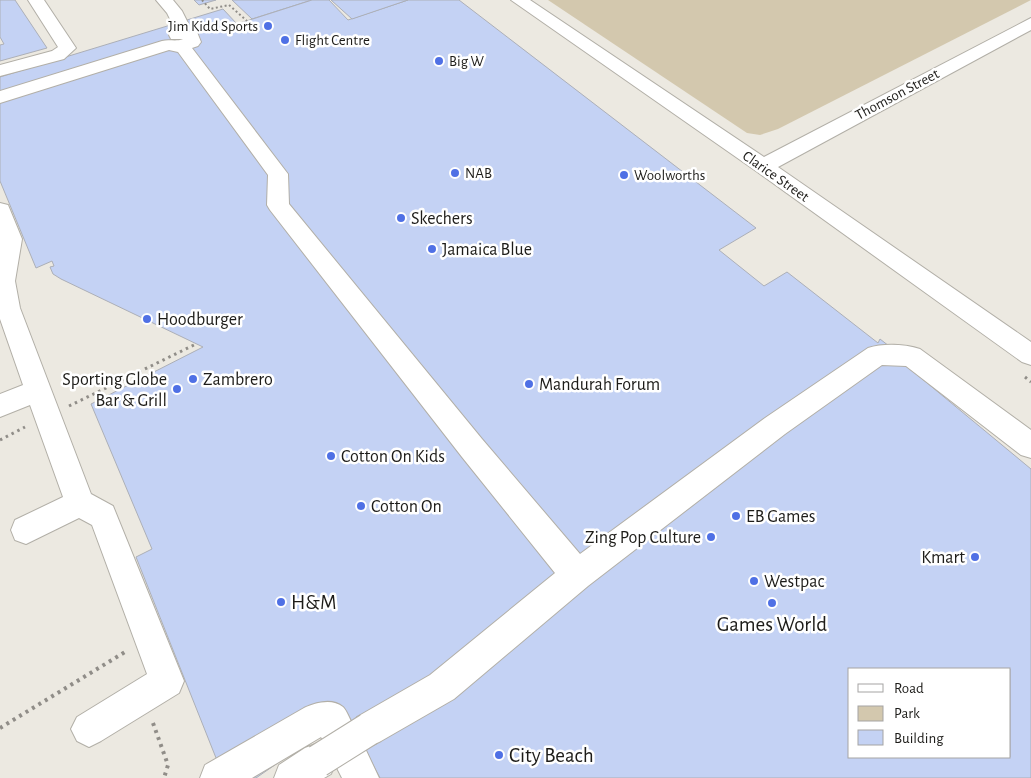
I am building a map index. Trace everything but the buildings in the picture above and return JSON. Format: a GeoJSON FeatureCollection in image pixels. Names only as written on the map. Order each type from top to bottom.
{"type":"FeatureCollection","features":[{"type":"Feature","properties":{"kind":"street"},"geometry":{"type":"LineString","coordinates":[[0,71],[58,54],[67,48],[36,0]]}},
{"type":"Feature","properties":{"kind":"street"},"geometry":{"type":"LineString","coordinates":[[164,0],[174,11],[180,23],[176,42],[278,174],[278,205],[472,448],[577,575]]}},
{"type":"Feature","properties":{"kind":"street","name":"Clarice Street"},"geometry":{"type":"LineString","coordinates":[[519,0],[763,166],[1031,356]]}},
{"type":"Feature","properties":{"kind":"street","name":"Thomson Street"},"geometry":{"type":"LineString","coordinates":[[763,166],[1031,23]]}},
{"type":"Feature","properties":{"kind":"street"},"geometry":{"type":"LineString","coordinates":[[0,96],[176,42]]}},
{"type":"Feature","properties":{"kind":"street"},"geometry":{"type":"LineString","coordinates":[[0,210],[11,239],[3,281],[3,311],[38,390],[80,503],[103,516],[167,681],[89,729]]}},
{"type":"Feature","properties":{"kind":"street"},"geometry":{"type":"LineString","coordinates":[[305,770],[369,729],[442,687],[577,575],[775,426],[877,355],[911,356],[1031,446]]}},
{"type":"Feature","properties":{"kind":"street"},"geometry":{"type":"LineString","coordinates":[[0,406],[38,390]]}},
{"type":"Feature","properties":{"kind":"street"},"geometry":{"type":"LineString","coordinates":[[26,530],[80,503]]}},
{"type":"Feature","properties":{"kind":"street"},"geometry":{"type":"LineString","coordinates":[[218,778],[316,720],[331,720],[361,778]]}},
{"type":"Feature","properties":{"kind":"path"},"geometry":{"type":"LineString","coordinates":[[202,0],[210,9],[229,4],[247,21]]}},
{"type":"Feature","properties":{"kind":"path"},"geometry":{"type":"LineString","coordinates":[[0,440],[196,344]]}},
{"type":"Feature","properties":{"kind":"path"},"geometry":{"type":"LineString","coordinates":[[0,728],[126,652],[122,644]]}},
{"type":"Feature","properties":{"kind":"green space"},"geometry":{"type":"Polygon","coordinates":[[[548,0],[1031,0],[778,129],[760,135],[747,133],[548,0]]]}},
{"type":"Feature","properties":{"kind":"place","name":"Jim Kidd Sports"},"geometry":{"type":"Point","coordinates":[268,26]}},
{"type":"Feature","properties":{"kind":"place","name":"Flight Centre"},"geometry":{"type":"Point","coordinates":[285,40]}},
{"type":"Feature","properties":{"kind":"place","name":"Big W"},"geometry":{"type":"Point","coordinates":[439,61]}},
{"type":"Feature","properties":{"kind":"place","name":"NAB"},"geometry":{"type":"Point","coordinates":[455,173]}},
{"type":"Feature","properties":{"kind":"place","name":"Woolworths"},"geometry":{"type":"Point","coordinates":[624,175]}},
{"type":"Feature","properties":{"kind":"place","name":"Skechers"},"geometry":{"type":"Point","coordinates":[401,218]}},
{"type":"Feature","properties":{"kind":"place","name":"Jamaica Blue"},"geometry":{"type":"Point","coordinates":[432,249]}},
{"type":"Feature","properties":{"kind":"place","name":"Hoodburger"},"geometry":{"type":"Point","coordinates":[147,319]}},
{"type":"Feature","properties":{"kind":"place","name":"Zambrero"},"geometry":{"type":"Point","coordinates":[193,379]}},
{"type":"Feature","properties":{"kind":"place","name":"Mandurah Forum"},"geometry":{"type":"Point","coordinates":[529,384]}},
{"type":"Feature","properties":{"kind":"place","name":"Sporting Globe Bar & Grill"},"geometry":{"type":"Point","coordinates":[177,389]}},
{"type":"Feature","properties":{"kind":"place","name":"Cotton On Kids"},"geometry":{"type":"Point","coordinates":[331,456]}},
{"type":"Feature","properties":{"kind":"place","name":"Cotton On"},"geometry":{"type":"Point","coordinates":[361,506]}},
{"type":"Feature","properties":{"kind":"place","name":"EB Games"},"geometry":{"type":"Point","coordinates":[736,516]}},
{"type":"Feature","properties":{"kind":"place","name":"Zing Pop Culture"},"geometry":{"type":"Point","coordinates":[711,537]}},
{"type":"Feature","properties":{"kind":"place","name":"Kmart"},"geometry":{"type":"Point","coordinates":[975,557]}},
{"type":"Feature","properties":{"kind":"place","name":"Westpac"},"geometry":{"type":"Point","coordinates":[754,581]}},
{"type":"Feature","properties":{"kind":"place","name":"H&M"},"geometry":{"type":"Point","coordinates":[281,602]}},
{"type":"Feature","properties":{"kind":"place","name":"Games World"},"geometry":{"type":"Point","coordinates":[772,603]}},
{"type":"Feature","properties":{"kind":"place","name":"City Beach"},"geometry":{"type":"Point","coordinates":[499,755]}}]}
